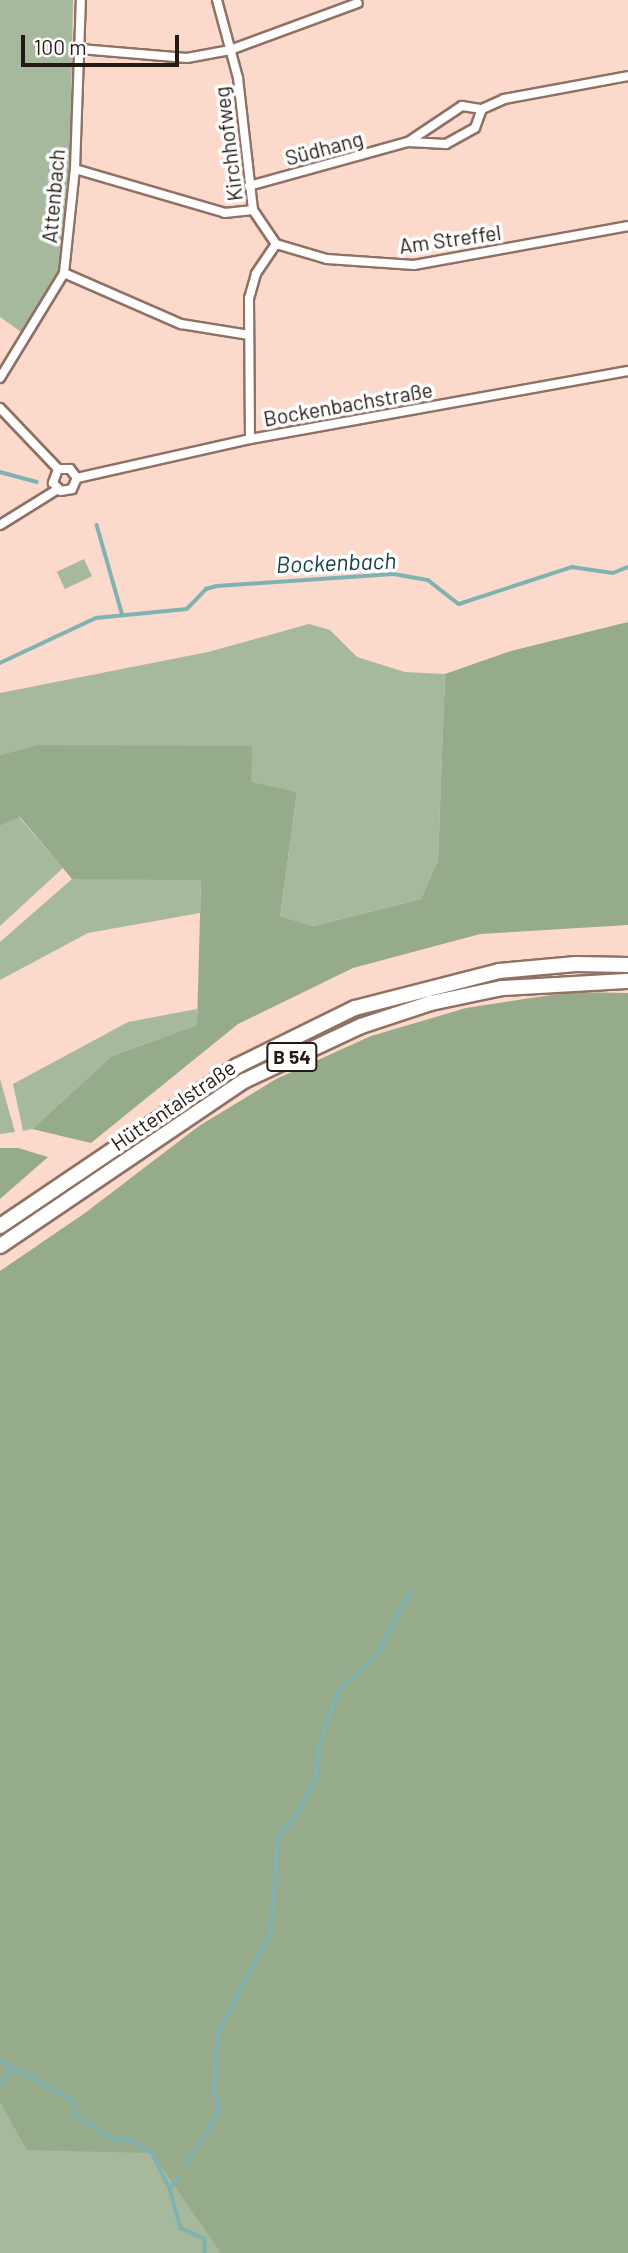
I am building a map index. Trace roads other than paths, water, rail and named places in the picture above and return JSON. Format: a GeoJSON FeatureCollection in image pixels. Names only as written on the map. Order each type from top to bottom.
{"type":"FeatureCollection","features":[{"type":"Feature","properties":{"kind":"highway","name":"Hüttentalstraße"},"geometry":{"type":"LineString","coordinates":[[0,1227],[237,1066],[355,1008],[499,971],[628,965]]}},
{"type":"Feature","properties":{"kind":"highway","name":"Hüttentalstraße"},"geometry":{"type":"LineString","coordinates":[[0,1247],[244,1081],[361,1026],[431,1003],[502,988],[628,981]]}},
{"type":"Feature","properties":{"kind":"street","name":"Attenbach"},"geometry":{"type":"LineString","coordinates":[[0,378],[64,274],[75,169],[81,0]]}},
{"type":"Feature","properties":{"kind":"street","name":"Kirchhofweg"},"geometry":{"type":"LineString","coordinates":[[217,0],[238,78],[253,210],[276,244]]}},
{"type":"Feature","properties":{"kind":"street"},"geometry":{"type":"LineString","coordinates":[[80,50],[187,58],[230,50],[358,3]]}},
{"type":"Feature","properties":{"kind":"street","name":"Südhang"},"geometry":{"type":"LineString","coordinates":[[249,186],[408,142],[462,106],[482,109],[504,99],[628,76]]}},
{"type":"Feature","properties":{"kind":"street","name":"Südhang"},"geometry":{"type":"LineString","coordinates":[[408,142],[446,144],[475,128],[482,109]]}},
{"type":"Feature","properties":{"kind":"street"},"geometry":{"type":"LineString","coordinates":[[75,169],[225,213],[253,210]]}},
{"type":"Feature","properties":{"kind":"street","name":"Am Streffel"},"geometry":{"type":"LineString","coordinates":[[276,244],[327,260],[414,265],[628,226]]}},
{"type":"Feature","properties":{"kind":"street"},"geometry":{"type":"LineString","coordinates":[[250,439],[251,286],[276,244]]}},
{"type":"Feature","properties":{"kind":"street"},"geometry":{"type":"LineString","coordinates":[[64,274],[181,324],[249,335]]}},
{"type":"Feature","properties":{"kind":"street","name":"Bockenbachstraße"},"geometry":{"type":"LineString","coordinates":[[77,478],[250,439],[628,371]]}},
{"type":"Feature","properties":{"kind":"street"},"geometry":{"type":"LineString","coordinates":[[0,408],[58,470]]}},
{"type":"Feature","properties":{"kind":"street"},"geometry":{"type":"LineString","coordinates":[[0,525],[41,504],[58,489],[72,489],[77,478],[70,469],[58,470]]}},
{"type":"Feature","properties":{"kind":"street"},"geometry":{"type":"LineString","coordinates":[[58,470],[53,479],[58,489]]}},
{"type":"Feature","properties":{"kind":"waterway","name":"Attenbach"},"geometry":{"type":"LineString","coordinates":[[0,472],[37,482]]}},
{"type":"Feature","properties":{"kind":"waterway","name":"Attenbach"},"geometry":{"type":"LineString","coordinates":[[97,525],[122,613]]}},
{"type":"Feature","properties":{"kind":"waterway","name":"Bockenbach"},"geometry":{"type":"LineString","coordinates":[[0,663],[96,618],[187,609],[206,589],[217,586],[394,574],[428,580],[459,604],[572,567],[613,573],[628,567]]}},
{"type":"Feature","properties":{"kind":"waterway"},"geometry":{"type":"LineString","coordinates":[[187,2164],[219,2112],[214,2088],[217,2034],[271,1932],[278,1837],[298,1814],[316,1778],[320,1742],[339,1690],[378,1654],[411,1589]]}},
{"type":"Feature","properties":{"kind":"waterway"},"geometry":{"type":"LineString","coordinates":[[0,2060],[74,2101],[76,2116],[116,2140],[133,2140],[152,2153],[170,2189],[181,2228],[205,2239],[205,2253]]}},
{"type":"Feature","properties":{"kind":"waterway"},"geometry":{"type":"LineString","coordinates":[[0,2083],[14,2068]]}},
{"type":"Feature","properties":{"kind":"waterway"},"geometry":{"type":"LineString","coordinates":[[170,2189],[178,2177]]}}]}
